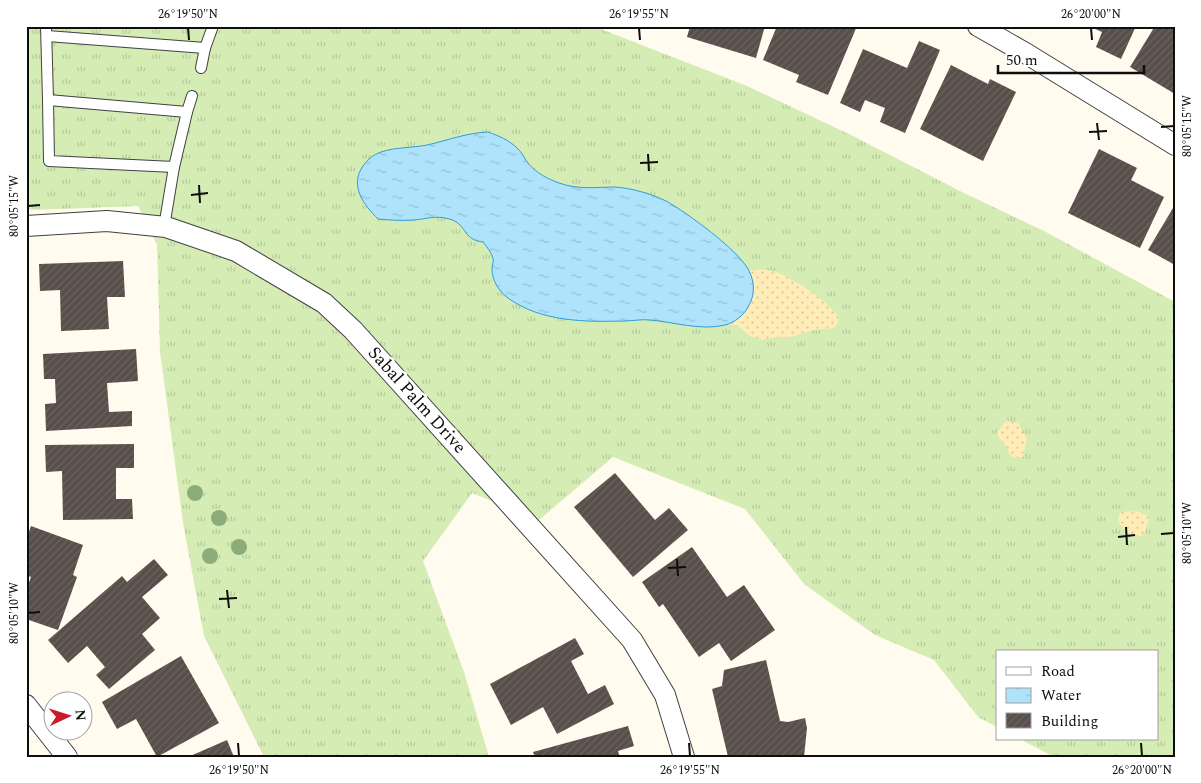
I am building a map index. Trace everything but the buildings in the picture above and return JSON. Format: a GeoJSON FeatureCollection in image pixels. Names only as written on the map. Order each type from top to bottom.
{"type":"FeatureCollection","features":[{"type":"Feature","properties":{"kind":"street"},"geometry":{"type":"LineString","coordinates":[[978,26],[1175,145]]}},
{"type":"Feature","properties":{"kind":"street","name":"Sabal Palm Drive"},"geometry":{"type":"LineString","coordinates":[[26,226],[107,221],[164,227],[236,251],[324,303],[353,330],[632,640],[665,695],[684,757]]}},
{"type":"Feature","properties":{"kind":"street"},"geometry":{"type":"LineString","coordinates":[[26,705],[67,757]]}},
{"type":"Feature","properties":{"kind":"lane"},"geometry":{"type":"LineString","coordinates":[[201,68],[205,48],[213,26]]}},
{"type":"Feature","properties":{"kind":"lane"},"geometry":{"type":"LineString","coordinates":[[174,167],[49,161],[46,31],[205,48]]}},
{"type":"Feature","properties":{"kind":"lane"},"geometry":{"type":"LineString","coordinates":[[164,227],[174,167],[192,96]]}},
{"type":"Feature","properties":{"kind":"lane"},"geometry":{"type":"LineString","coordinates":[[48,100],[187,112]]}},
{"type":"Feature","properties":{"kind":"green space"},"geometry":{"type":"Polygon","coordinates":[[[26,26],[593,26],[747,86],[853,136],[962,192],[1044,231],[1175,302],[1175,757],[1054,757],[1022,740],[1158,740],[1158,650],[996,650],[996,726],[978,717],[934,660],[875,635],[804,584],[745,509],[613,457],[539,520],[472,493],[423,561],[464,672],[489,757],[264,757],[204,636],[183,523],[160,352],[157,245],[138,206],[26,209],[26,26]]]}},
{"type":"Feature","properties":{"kind":"sand"},"geometry":{"type":"Polygon","coordinates":[[[749,270],[773,271],[799,283],[835,312],[838,318],[836,325],[834,328],[814,330],[791,337],[762,340],[750,336],[737,325],[726,325],[746,312],[753,285],[749,270]]]}},
{"type":"Feature","properties":{"kind":"sand"},"geometry":{"type":"Polygon","coordinates":[[[1007,421],[1018,423],[1027,439],[1023,457],[1012,457],[999,438],[997,433],[1007,421]]]}},
{"type":"Feature","properties":{"kind":"sand"},"geometry":{"type":"Polygon","coordinates":[[[1137,511],[1147,515],[1149,518],[1145,533],[1141,536],[1128,533],[1118,522],[1121,512],[1137,511]]]}},
{"type":"Feature","properties":{"kind":"water"},"geometry":{"type":"Polygon","coordinates":[[[488,132],[511,143],[535,170],[555,181],[573,187],[615,187],[634,190],[660,198],[686,214],[724,243],[744,263],[749,271],[753,289],[752,298],[744,313],[728,324],[707,327],[647,320],[594,321],[564,319],[535,312],[521,306],[502,292],[493,278],[493,259],[489,250],[483,242],[471,238],[455,221],[440,217],[414,220],[378,219],[363,201],[357,181],[359,173],[367,161],[376,154],[392,149],[427,145],[465,135],[488,132]]]}}]}
